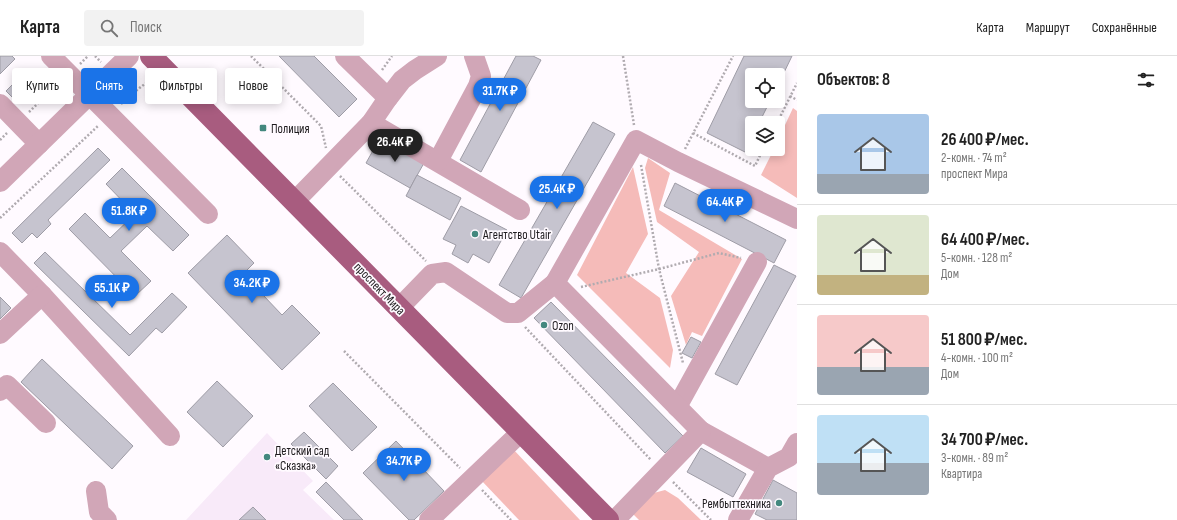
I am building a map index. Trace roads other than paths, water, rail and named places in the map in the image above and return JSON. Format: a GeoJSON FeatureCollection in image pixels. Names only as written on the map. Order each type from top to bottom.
{"type":"FeatureCollection","features":[{"type":"Feature","properties":{"kind":"main road","name":"проспект Мира"},"geometry":{"type":"LineString","coordinates":[[151,56],[608,520]]}},
{"type":"Feature","properties":{"kind":"street"},"geometry":{"type":"LineString","coordinates":[[51,56],[81,87]]}},
{"type":"Feature","properties":{"kind":"street"},"geometry":{"type":"LineString","coordinates":[[117,68],[129,56]]}},
{"type":"Feature","properties":{"kind":"street"},"geometry":{"type":"LineString","coordinates":[[345,56],[388,98]]}},
{"type":"Feature","properties":{"kind":"street"},"geometry":{"type":"LineString","coordinates":[[295,201],[371,122],[402,80],[437,56]]}},
{"type":"Feature","properties":{"kind":"street"},"geometry":{"type":"LineString","coordinates":[[438,162],[478,86],[481,76],[474,56]]}},
{"type":"Feature","properties":{"kind":"street"},"geometry":{"type":"LineString","coordinates":[[0,182],[81,103]]}},
{"type":"Feature","properties":{"kind":"street"},"geometry":{"type":"LineString","coordinates":[[0,104],[39,144]]}},
{"type":"Feature","properties":{"kind":"street"},"geometry":{"type":"LineString","coordinates":[[98,104],[208,214]]}},
{"type":"Feature","properties":{"kind":"street"},"geometry":{"type":"LineString","coordinates":[[371,122],[520,210]]}},
{"type":"Feature","properties":{"kind":"street"},"geometry":{"type":"LineString","coordinates":[[399,308],[432,274],[446,272],[507,313],[518,313],[558,287],[636,140],[678,162],[797,219]]}},
{"type":"Feature","properties":{"kind":"street"},"geometry":{"type":"LineString","coordinates":[[0,252],[42,295],[170,436]]}},
{"type":"Feature","properties":{"kind":"street"},"geometry":{"type":"LineString","coordinates":[[677,407],[757,262]]}},
{"type":"Feature","properties":{"kind":"street"},"geometry":{"type":"LineString","coordinates":[[558,287],[701,431],[768,468]]}},
{"type":"Feature","properties":{"kind":"street"},"geometry":{"type":"LineString","coordinates":[[0,334],[42,295]]}},
{"type":"Feature","properties":{"kind":"street"},"geometry":{"type":"LineString","coordinates":[[0,391],[7,384],[46,423]]}},
{"type":"Feature","properties":{"kind":"street"},"geometry":{"type":"LineString","coordinates":[[615,520],[701,431]]}},
{"type":"Feature","properties":{"kind":"street"},"geometry":{"type":"LineString","coordinates":[[429,520],[521,432]]}},
{"type":"Feature","properties":{"kind":"street"},"geometry":{"type":"LineString","coordinates":[[738,520],[768,468],[789,457],[797,443]]}},
{"type":"Feature","properties":{"kind":"street"},"geometry":{"type":"LineString","coordinates":[[96,491],[99,518]]}},
{"type":"Feature","properties":{"kind":"place","name":"Полиция"},"geometry":{"type":"Point","coordinates":[263,128]}},
{"type":"Feature","properties":{"kind":"place","name":"Агентство Utair"},"geometry":{"type":"Point","coordinates":[475,234]}},
{"type":"Feature","properties":{"kind":"place","name":"Ozon"},"geometry":{"type":"Point","coordinates":[544,325]}},
{"type":"Feature","properties":{"kind":"place","name":"Детский сад «Сказка»"},"geometry":{"type":"Point","coordinates":[267,457]}},
{"type":"Feature","properties":{"kind":"place","name":"Рембыттехника"},"geometry":{"type":"Point","coordinates":[779,503]}}]}
